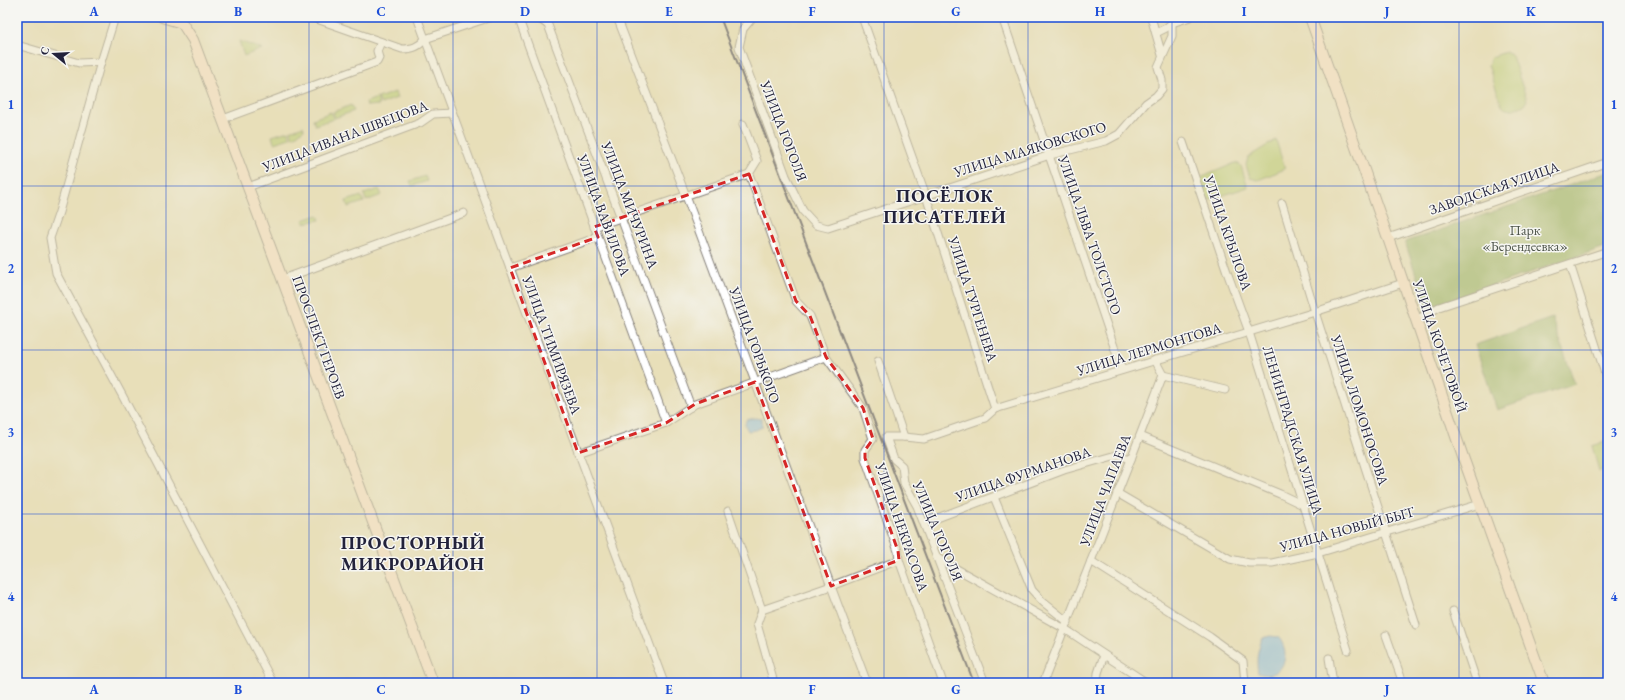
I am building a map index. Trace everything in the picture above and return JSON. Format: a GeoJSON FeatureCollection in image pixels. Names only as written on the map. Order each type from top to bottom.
{"type":"FeatureCollection","features":[{"type":"Feature","properties":{"kind":"street"},"geometry":{"type":"LineString","coordinates":[[115,17],[59,212],[50,238],[56,274],[122,395],[273,683]]}},
{"type":"Feature","properties":{"kind":"street","name":"ПРОСПЕКТ ГЕРОЕВ"},"geometry":{"type":"LineString","coordinates":[[162,17],[182,23],[193,40],[433,683]]}},
{"type":"Feature","properties":{"kind":"street"},"geometry":{"type":"LineString","coordinates":[[311,17],[402,49],[412,49],[421,45],[425,39],[491,17]]}},
{"type":"Feature","properties":{"kind":"street","name":"УЛИЦА ТИМИРЯЗЕВА"},"geometry":{"type":"LineString","coordinates":[[417,17],[664,683]]}},
{"type":"Feature","properties":{"kind":"street","name":"УЛИЦА ВАВИЛОВА"},"geometry":{"type":"LineString","coordinates":[[518,17],[666,423]]}},
{"type":"Feature","properties":{"kind":"street","name":"УЛИЦА МИЧУРИНА"},"geometry":{"type":"LineString","coordinates":[[537,17],[548,25],[622,218],[691,406]]}},
{"type":"Feature","properties":{"kind":"street","name":"УЛИЦА ГОРЬКОГО"},"geometry":{"type":"LineString","coordinates":[[617,17],[686,196],[867,683]]}},
{"type":"Feature","properties":{"kind":"street","name":"УЛИЦА ГОГОЛЯ"},"geometry":{"type":"LineString","coordinates":[[753,17],[743,30],[739,47],[786,176],[803,211],[816,225],[828,228]]}},
{"type":"Feature","properties":{"kind":"street","name":"УЛИЦА ТУРГЕНЕВА"},"geometry":{"type":"LineString","coordinates":[[862,17],[926,196],[995,409]]}},
{"type":"Feature","properties":{"kind":"street","name":"УЛИЦА ЛЬВА ТОЛСТОГО"},"geometry":{"type":"LineString","coordinates":[[1002,17],[1122,370]]}},
{"type":"Feature","properties":{"kind":"street"},"geometry":{"type":"LineString","coordinates":[[1151,17],[1162,56]]}},
{"type":"Feature","properties":{"kind":"street"},"geometry":{"type":"LineString","coordinates":[[1156,33],[1172,23],[1190,17]]}},
{"type":"Feature","properties":{"kind":"street","name":"УЛИЦА КОЧЕТОВОЙ"},"geometry":{"type":"LineString","coordinates":[[1310,17],[1544,683]]}},
{"type":"Feature","properties":{"kind":"street","name":"УЛИЦА МАЯКОВСКОГО"},"geometry":{"type":"LineString","coordinates":[[828,228],[1050,155],[1106,141],[1119,134],[1146,103],[1156,96],[1162,89],[1162,80],[1158,67],[1172,36],[1172,23]]}},
{"type":"Feature","properties":{"kind":"street"},"geometry":{"type":"LineString","coordinates":[[223,119],[377,62],[379,58],[377,51],[380,42]]}},
{"type":"Feature","properties":{"kind":"street"},"geometry":{"type":"LineString","coordinates":[[17,45],[79,63],[101,62]]}},
{"type":"Feature","properties":{"kind":"street","name":"УЛИЦА ИВАНА ШВЕЦОВА"},"geometry":{"type":"LineString","coordinates":[[248,187],[420,122],[433,114],[452,113]]}},
{"type":"Feature","properties":{"kind":"street"},"geometry":{"type":"LineString","coordinates":[[594,227],[748,174],[756,161],[743,124]]}},
{"type":"Feature","properties":{"kind":"street","name":"УЛИЦА КРЫЛОВА"},"geometry":{"type":"LineString","coordinates":[[1183,142],[1249,332]]}},
{"type":"Feature","properties":{"kind":"street","name":"ЗАВОДСКАЯ УЛИЦА"},"geometry":{"type":"LineString","coordinates":[[1388,238],[1608,162]]}},
{"type":"Feature","properties":{"kind":"street","name":"УЛИЦА НЕКРАСОВА"},"geometry":{"type":"LineString","coordinates":[[748,174],[796,301],[810,316],[826,357],[863,408],[872,439],[865,450],[865,458],[898,551],[899,560],[943,683]]}},
{"type":"Feature","properties":{"kind":"street","name":"УЛИЦА ЛОМОНОСОВА"},"geometry":{"type":"LineString","coordinates":[[1282,204],[1315,312],[1416,625]]}},
{"type":"Feature","properties":{"kind":"street"},"geometry":{"type":"LineString","coordinates":[[283,279],[464,213]]}},
{"type":"Feature","properties":{"kind":"street"},"geometry":{"type":"LineString","coordinates":[[510,268],[598,237]]}},
{"type":"Feature","properties":{"kind":"street"},"geometry":{"type":"LineString","coordinates":[[1416,320],[1439,307],[1608,251]]}},
{"type":"Feature","properties":{"kind":"street"},"geometry":{"type":"LineString","coordinates":[[1570,264],[1608,384]]}},
{"type":"Feature","properties":{"kind":"street","name":"УЛИЦА ЛЕРМОНТОВА"},"geometry":{"type":"LineString","coordinates":[[904,437],[924,439],[985,418],[995,409],[1315,312],[1403,283]]}},
{"type":"Feature","properties":{"kind":"street","name":"ЛЕНИНГРАДСКАЯ УЛИЦА"},"geometry":{"type":"LineString","coordinates":[[1249,332],[1348,650]]}},
{"type":"Feature","properties":{"kind":"street"},"geometry":{"type":"LineString","coordinates":[[578,453],[666,423],[691,406],[826,357]]}},
{"type":"Feature","properties":{"kind":"street"},"geometry":{"type":"LineString","coordinates":[[1155,360],[1163,375],[1225,390]]}},
{"type":"Feature","properties":{"kind":"street"},"geometry":{"type":"LineString","coordinates":[[878,361],[904,437]]}},
{"type":"Feature","properties":{"kind":"street","name":"УЛИЦА ЧАПАЕВА"},"geometry":{"type":"LineString","coordinates":[[1043,683],[1163,375]]}},
{"type":"Feature","properties":{"kind":"street"},"geometry":{"type":"LineString","coordinates":[[1140,436],[1303,505]]}},
{"type":"Feature","properties":{"kind":"street","name":"УЛИЦА ГОГОЛЯ"},"geometry":{"type":"LineString","coordinates":[[904,437],[886,437],[894,459],[902,466],[904,483],[917,506],[924,523],[985,683]]}},
{"type":"Feature","properties":{"kind":"street","name":"УЛИЦА ФУРМАНОВА"},"geometry":{"type":"LineString","coordinates":[[924,523],[1064,470],[1117,455],[1131,459]]}},
{"type":"Feature","properties":{"kind":"street","name":"УЛИЦА НОВЫЙ БЫТ"},"geometry":{"type":"LineString","coordinates":[[1118,493],[1230,559],[1249,563],[1272,563],[1318,553],[1480,504]]}},
{"type":"Feature","properties":{"kind":"street"},"geometry":{"type":"LineString","coordinates":[[994,497],[1032,590],[1043,602],[1068,622]]}},
{"type":"Feature","properties":{"kind":"street"},"geometry":{"type":"LineString","coordinates":[[728,511],[762,610],[757,624],[774,683]]}},
{"type":"Feature","properties":{"kind":"street"},"geometry":{"type":"LineString","coordinates":[[937,558],[950,567],[1065,629],[1147,683]]}},
{"type":"Feature","properties":{"kind":"street"},"geometry":{"type":"LineString","coordinates":[[762,610],[899,560]]}},
{"type":"Feature","properties":{"kind":"street"},"geometry":{"type":"LineString","coordinates":[[1091,561],[1210,637],[1243,661],[1245,683]]}},
{"type":"Feature","properties":{"kind":"street"},"geometry":{"type":"LineString","coordinates":[[1453,611],[1477,683]]}},
{"type":"Feature","properties":{"kind":"street"},"geometry":{"type":"LineString","coordinates":[[1386,635],[1403,683]]}},
{"type":"Feature","properties":{"kind":"street"},"geometry":{"type":"LineString","coordinates":[[1097,683],[1098,673],[1104,655]]}},
{"type":"Feature","properties":{"kind":"street"},"geometry":{"type":"LineString","coordinates":[[1329,658],[1333,683]]}},
{"type":"Feature","properties":{"kind":"highlighted area"},"geometry":{"type":"Polygon","coordinates":[[[749,174],[796,301],[810,316],[826,357],[863,408],[873,439],[865,450],[865,458],[898,551],[899,560],[831,586],[755,382],[695,404],[666,423],[578,453],[510,268],[598,237],[594,227],[749,174]]]}},
{"type":"Feature","properties":{"kind":"green space"},"geometry":{"type":"Polygon","coordinates":[[[239,41],[262,49],[244,56],[239,41]]]}},
{"type":"Feature","properties":{"kind":"green space"},"geometry":{"type":"Polygon","coordinates":[[[1506,52],[1510,53],[1512,56],[1527,100],[1524,105],[1509,110],[1502,106],[1488,65],[1491,57],[1506,52]]]}},
{"type":"Feature","properties":{"kind":"green space"},"geometry":{"type":"Polygon","coordinates":[[[395,92],[397,98],[381,104],[378,98],[395,92]]]}},
{"type":"Feature","properties":{"kind":"green space"},"geometry":{"type":"Polygon","coordinates":[[[377,98],[379,105],[367,106],[366,102],[377,98]]]}},
{"type":"Feature","properties":{"kind":"green space"},"geometry":{"type":"Polygon","coordinates":[[[351,105],[354,111],[335,118],[333,112],[351,105]]]}},
{"type":"Feature","properties":{"kind":"green space"},"geometry":{"type":"Polygon","coordinates":[[[331,112],[334,119],[315,125],[313,119],[331,112]]]}},
{"type":"Feature","properties":{"kind":"green space"},"geometry":{"type":"Polygon","coordinates":[[[303,126],[304,129],[292,137],[290,131],[303,126]]]}},
{"type":"Feature","properties":{"kind":"green space"},"geometry":{"type":"Polygon","coordinates":[[[288,131],[290,138],[274,143],[272,136],[288,131]]]}},
{"type":"Feature","properties":{"kind":"green space"},"geometry":{"type":"Polygon","coordinates":[[[1276,140],[1285,169],[1258,180],[1250,178],[1246,165],[1248,157],[1276,140]]]}},
{"type":"Feature","properties":{"kind":"green space"},"geometry":{"type":"Polygon","coordinates":[[[1235,163],[1241,166],[1248,187],[1206,201],[1199,182],[1200,178],[1235,163]]]}},
{"type":"Feature","properties":{"kind":"green space","name":"Парк «Берендеевка»"},"geometry":{"type":"Polygon","coordinates":[[[1608,172],[1608,246],[1427,308],[1405,242],[1608,172]]]}},
{"type":"Feature","properties":{"kind":"green space"},"geometry":{"type":"Polygon","coordinates":[[[425,176],[427,181],[412,186],[410,181],[425,176]]]}},
{"type":"Feature","properties":{"kind":"green space"},"geometry":{"type":"Polygon","coordinates":[[[379,189],[382,195],[366,201],[364,194],[379,189]]]}},
{"type":"Feature","properties":{"kind":"green space"},"geometry":{"type":"Polygon","coordinates":[[[361,196],[364,202],[348,207],[346,201],[361,196]]]}},
{"type":"Feature","properties":{"kind":"green space"},"geometry":{"type":"Polygon","coordinates":[[[318,215],[320,220],[304,223],[303,220],[318,215]]]}},
{"type":"Feature","properties":{"kind":"green space"},"geometry":{"type":"Polygon","coordinates":[[[1552,318],[1575,384],[1497,410],[1475,345],[1552,318]]]}},
{"type":"Feature","properties":{"kind":"green space"},"geometry":{"type":"Polygon","coordinates":[[[1608,441],[1608,468],[1599,471],[1592,446],[1608,441]]]}},
{"type":"Feature","properties":{"kind":"water"},"geometry":{"type":"Polygon","coordinates":[[[755,418],[762,419],[762,427],[756,430],[748,431],[745,425],[746,420],[755,418]]]}},
{"type":"Feature","properties":{"kind":"water"},"geometry":{"type":"Polygon","coordinates":[[[1270,636],[1278,637],[1285,652],[1285,658],[1283,664],[1276,672],[1265,675],[1258,673],[1258,651],[1263,638],[1270,636]]]}},
{"type":"Feature","properties":{"kind":"waterway"},"geometry":{"type":"LineString","coordinates":[[17,674],[23,683]]}},
{"type":"Feature","properties":{"kind":"railway"},"geometry":{"type":"LineString","coordinates":[[720,17],[974,683]]}},
{"type":"Feature","properties":{"kind":"district","name":"ПОСЁЛОК ПИСАТЕЛЕЙ"},"geometry":{"type":"Point","coordinates":[945,205]}},
{"type":"Feature","properties":{"kind":"district","name":"ПРОСТОРНЫЙ МИКРОРАЙОН"},"geometry":{"type":"Point","coordinates":[413,552]}}]}
